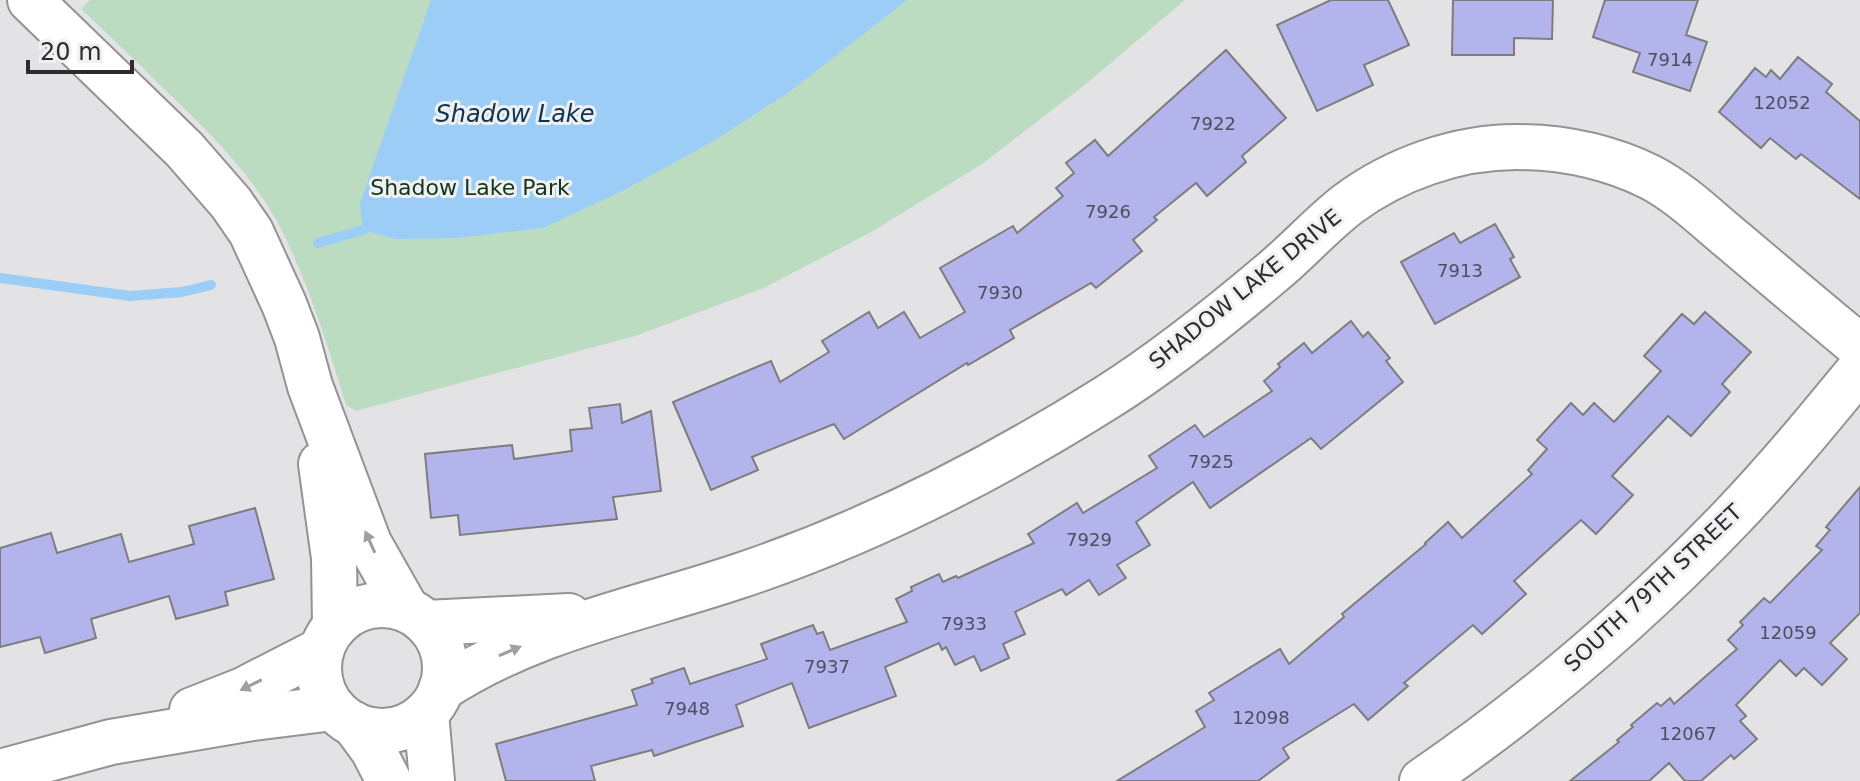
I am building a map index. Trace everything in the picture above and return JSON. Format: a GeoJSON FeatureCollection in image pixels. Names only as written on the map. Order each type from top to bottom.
{"type":"FeatureCollection","features":[{"type":"Feature","properties":{"kind":"street"},"geometry":{"type":"LineString","coordinates":[[30,0],[184,149],[231,203],[251,232],[271,271],[297,338],[310,386],[369,543],[416,617],[441,647],[444,661],[434,701],[432,781]]}},
{"type":"Feature","properties":{"kind":"street","name":"SHADOW LAKE DRIVE"},"geometry":{"type":"LineString","coordinates":[[434,701],[505,652],[608,614],[739,576],[793,556],[888,518],[960,483],[1108,397],[1171,352],[1275,270],[1346,206],[1376,184],[1407,170],[1473,150],[1551,148],[1619,164],[1654,179],[1689,203],[1860,347]]}},
{"type":"Feature","properties":{"kind":"street","name":"SOUTH 79TH STREET"},"geometry":{"type":"LineString","coordinates":[[1422,781],[1567,669],[1674,574],[1733,516],[1860,369]]}},
{"type":"Feature","properties":{"kind":"street"},"geometry":{"type":"LineString","coordinates":[[310,386],[334,558],[328,638],[320,681],[373,750],[389,781]]}},
{"type":"Feature","properties":{"kind":"street"},"geometry":{"type":"LineString","coordinates":[[111,742],[243,690],[328,638],[361,609],[376,605],[392,606],[416,617]]}},
{"type":"Feature","properties":{"kind":"street","name":"SHADOW LAKE DRIVE"},"geometry":{"type":"LineString","coordinates":[[416,617],[608,614]]}},
{"type":"Feature","properties":{"kind":"street"},"geometry":{"type":"LineString","coordinates":[[0,772],[111,742],[253,718],[344,716],[384,731],[413,723],[434,701]]}},
{"type":"Feature","properties":{"kind":"green space","name":"Shadow Lake Park"},"geometry":{"type":"Polygon","coordinates":[[[90,0],[1185,0],[1086,84],[982,164],[873,231],[764,288],[635,336],[356,411],[346,405],[308,290],[267,204],[211,136],[81,9],[90,0]]]}},
{"type":"Feature","properties":{"kind":"water","name":"Shadow Lake"},"geometry":{"type":"Polygon","coordinates":[[[431,0],[907,0],[788,93],[710,143],[626,189],[543,228],[457,238],[395,239],[363,230],[360,203],[431,0]]]}},
{"type":"Feature","properties":{"kind":"building"},"geometry":{"type":"Polygon","coordinates":[[[1331,0],[1388,0],[1409,45],[1364,65],[1373,85],[1317,111],[1277,25],[1331,0]]]}},
{"type":"Feature","properties":{"kind":"building"},"geometry":{"type":"Polygon","coordinates":[[[1453,0],[1553,0],[1552,39],[1514,38],[1514,55],[1452,55],[1453,0]]]}},
{"type":"Feature","properties":{"kind":"building"},"geometry":{"type":"Polygon","coordinates":[[[1605,0],[1698,0],[1686,35],[1707,42],[1690,91],[1633,72],[1640,53],[1593,37],[1605,0]]]}},
{"type":"Feature","properties":{"kind":"building"},"geometry":{"type":"Polygon","coordinates":[[[1226,50],[1286,118],[1242,156],[1246,162],[1207,196],[1196,183],[1154,217],[1157,220],[1133,240],[1142,251],[1096,288],[1091,283],[1010,330],[1014,338],[967,363],[844,439],[834,424],[752,457],[758,470],[711,490],[673,402],[771,361],[780,382],[829,352],[822,341],[869,312],[878,328],[904,312],[920,338],[965,312],[940,268],[1013,226],[1017,233],[1063,196],[1056,188],[1074,173],[1066,163],[1095,140],[1108,156],[1226,50]]]}},
{"type":"Feature","properties":{"kind":"building"},"geometry":{"type":"Polygon","coordinates":[[[1798,57],[1832,84],[1826,92],[1860,121],[1860,199],[1801,154],[1796,159],[1770,138],[1761,148],[1719,112],[1755,68],[1766,77],[1771,70],[1780,79],[1798,57]]]}},
{"type":"Feature","properties":{"kind":"building"},"geometry":{"type":"Polygon","coordinates":[[[1495,224],[1514,257],[1510,259],[1520,277],[1435,324],[1401,262],[1454,233],[1460,243],[1495,224]]]}},
{"type":"Feature","properties":{"kind":"building"},"geometry":{"type":"Polygon","coordinates":[[[1705,312],[1751,352],[1722,384],[1730,392],[1691,436],[1668,416],[1612,476],[1633,495],[1596,534],[1581,520],[1514,581],[1526,594],[1482,634],[1473,625],[1404,683],[1408,686],[1368,720],[1354,704],[1283,748],[1289,758],[1258,781],[1117,781],[1205,727],[1196,711],[1214,700],[1209,693],[1280,649],[1289,664],[1448,522],[1462,538],[1532,474],[1528,470],[1547,449],[1537,440],[1571,403],[1583,415],[1594,403],[1614,422],[1661,371],[1644,356],[1682,314],[1694,324],[1705,312]]]}},
{"type":"Feature","properties":{"kind":"building"},"geometry":{"type":"Polygon","coordinates":[[[1351,321],[1363,337],[1368,332],[1390,358],[1386,361],[1403,382],[1321,449],[1311,438],[1210,508],[1193,482],[1136,522],[1150,545],[1117,565],[1126,578],[1099,595],[1089,580],[1066,595],[1062,589],[1015,612],[1025,634],[1003,644],[1009,658],[981,671],[974,656],[955,665],[946,647],[942,650],[939,643],[885,667],[896,696],[809,728],[792,683],[736,705],[743,726],[654,756],[652,750],[591,766],[595,781],[506,781],[496,744],[637,705],[632,690],[653,683],[651,679],[684,668],[690,684],[767,659],[761,644],[813,625],[817,634],[823,632],[830,650],[907,622],[896,599],[912,591],[911,587],[939,574],[943,582],[956,576],[958,578],[1034,543],[1028,534],[1077,503],[1083,513],[1157,468],[1149,456],[1195,425],[1204,437],[1272,391],[1264,381],[1280,367],[1278,364],[1304,343],[1312,353],[1351,321]]]}},
{"type":"Feature","properties":{"kind":"building"},"geometry":{"type":"Polygon","coordinates":[[[620,404],[622,423],[651,411],[661,491],[613,497],[617,519],[460,535],[458,515],[431,518],[425,454],[512,445],[514,459],[572,451],[570,430],[592,428],[589,408],[620,404]]]}},
{"type":"Feature","properties":{"kind":"building"},"geometry":{"type":"Polygon","coordinates":[[[1860,487],[1860,613],[1830,643],[1847,659],[1822,685],[1804,668],[1796,676],[1780,660],[1736,705],[1746,716],[1740,721],[1757,739],[1734,759],[1731,755],[1701,781],[1685,781],[1669,763],[1649,781],[1570,781],[1619,742],[1617,740],[1633,727],[1631,725],[1657,703],[1661,706],[1670,698],[1674,704],[1737,649],[1728,640],[1743,625],[1740,622],[1764,598],[1770,603],[1822,550],[1816,546],[1830,530],[1826,527],[1860,487]]]}},
{"type":"Feature","properties":{"kind":"building"},"geometry":{"type":"Polygon","coordinates":[[[255,508],[274,579],[225,592],[228,605],[176,619],[169,596],[91,619],[96,638],[45,653],[40,637],[0,647],[0,548],[51,533],[57,553],[121,534],[129,562],[194,544],[189,526],[255,508]]]}},
{"type":"Feature","properties":{"kind":"waterway"},"geometry":{"type":"LineString","coordinates":[[318,243],[363,230]]}},
{"type":"Feature","properties":{"kind":"waterway"},"geometry":{"type":"LineString","coordinates":[[0,278],[130,296],[182,292],[211,285]]}}]}
